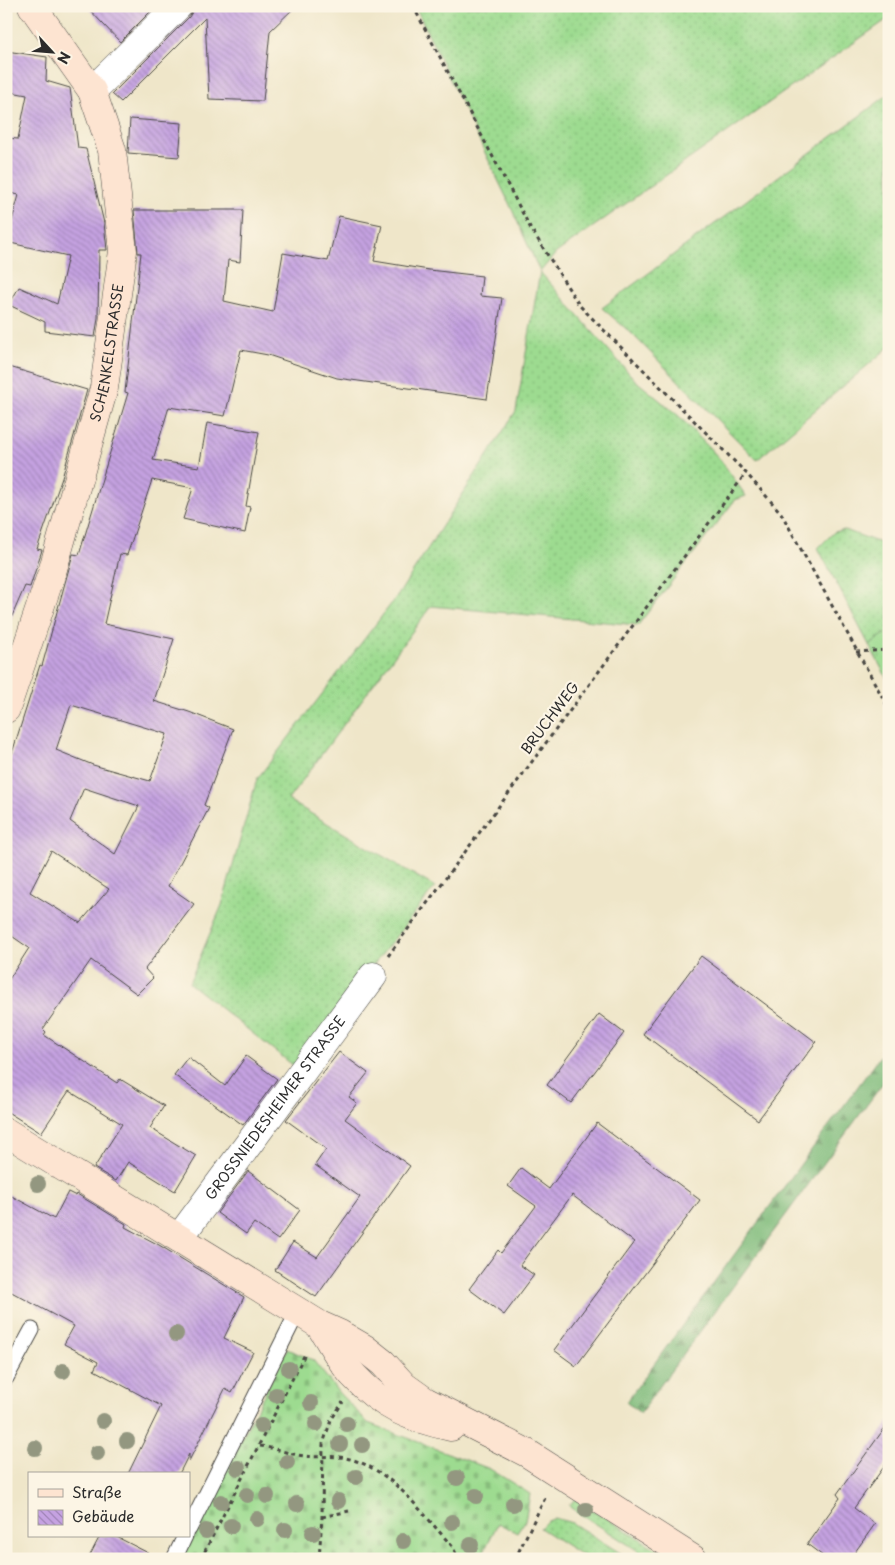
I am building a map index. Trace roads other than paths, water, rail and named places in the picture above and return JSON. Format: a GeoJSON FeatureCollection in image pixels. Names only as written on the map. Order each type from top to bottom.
{"type":"FeatureCollection","features":[{"type":"Feature","properties":{"kind":"street","name":"SCHENKELSTRASSE"},"geometry":{"type":"LineString","coordinates":[[6,709],[53,569],[104,388],[122,250],[112,150],[92,91],[32,6]]}},
{"type":"Feature","properties":{"kind":"street"},"geometry":{"type":"LineString","coordinates":[[92,91],[178,6]]}},
{"type":"Feature","properties":{"kind":"street","name":"GROSSNIEDESHEIMER STRASSE"},"geometry":{"type":"LineString","coordinates":[[179,1238],[373,976]]}},
{"type":"Feature","properties":{"kind":"street"},"geometry":{"type":"LineString","coordinates":[[6,1132],[309,1318],[364,1348],[382,1363],[404,1386],[425,1401],[527,1453],[693,1559]]}},
{"type":"Feature","properties":{"kind":"lane"},"geometry":{"type":"LineString","coordinates":[[190,1527],[309,1318]]}},
{"type":"Feature","properties":{"kind":"lane"},"geometry":{"type":"LineString","coordinates":[[6,1378],[32,1330]]}},
{"type":"Feature","properties":{"kind":"lane"},"geometry":{"type":"LineString","coordinates":[[174,1559],[184,1538]]}}]}
